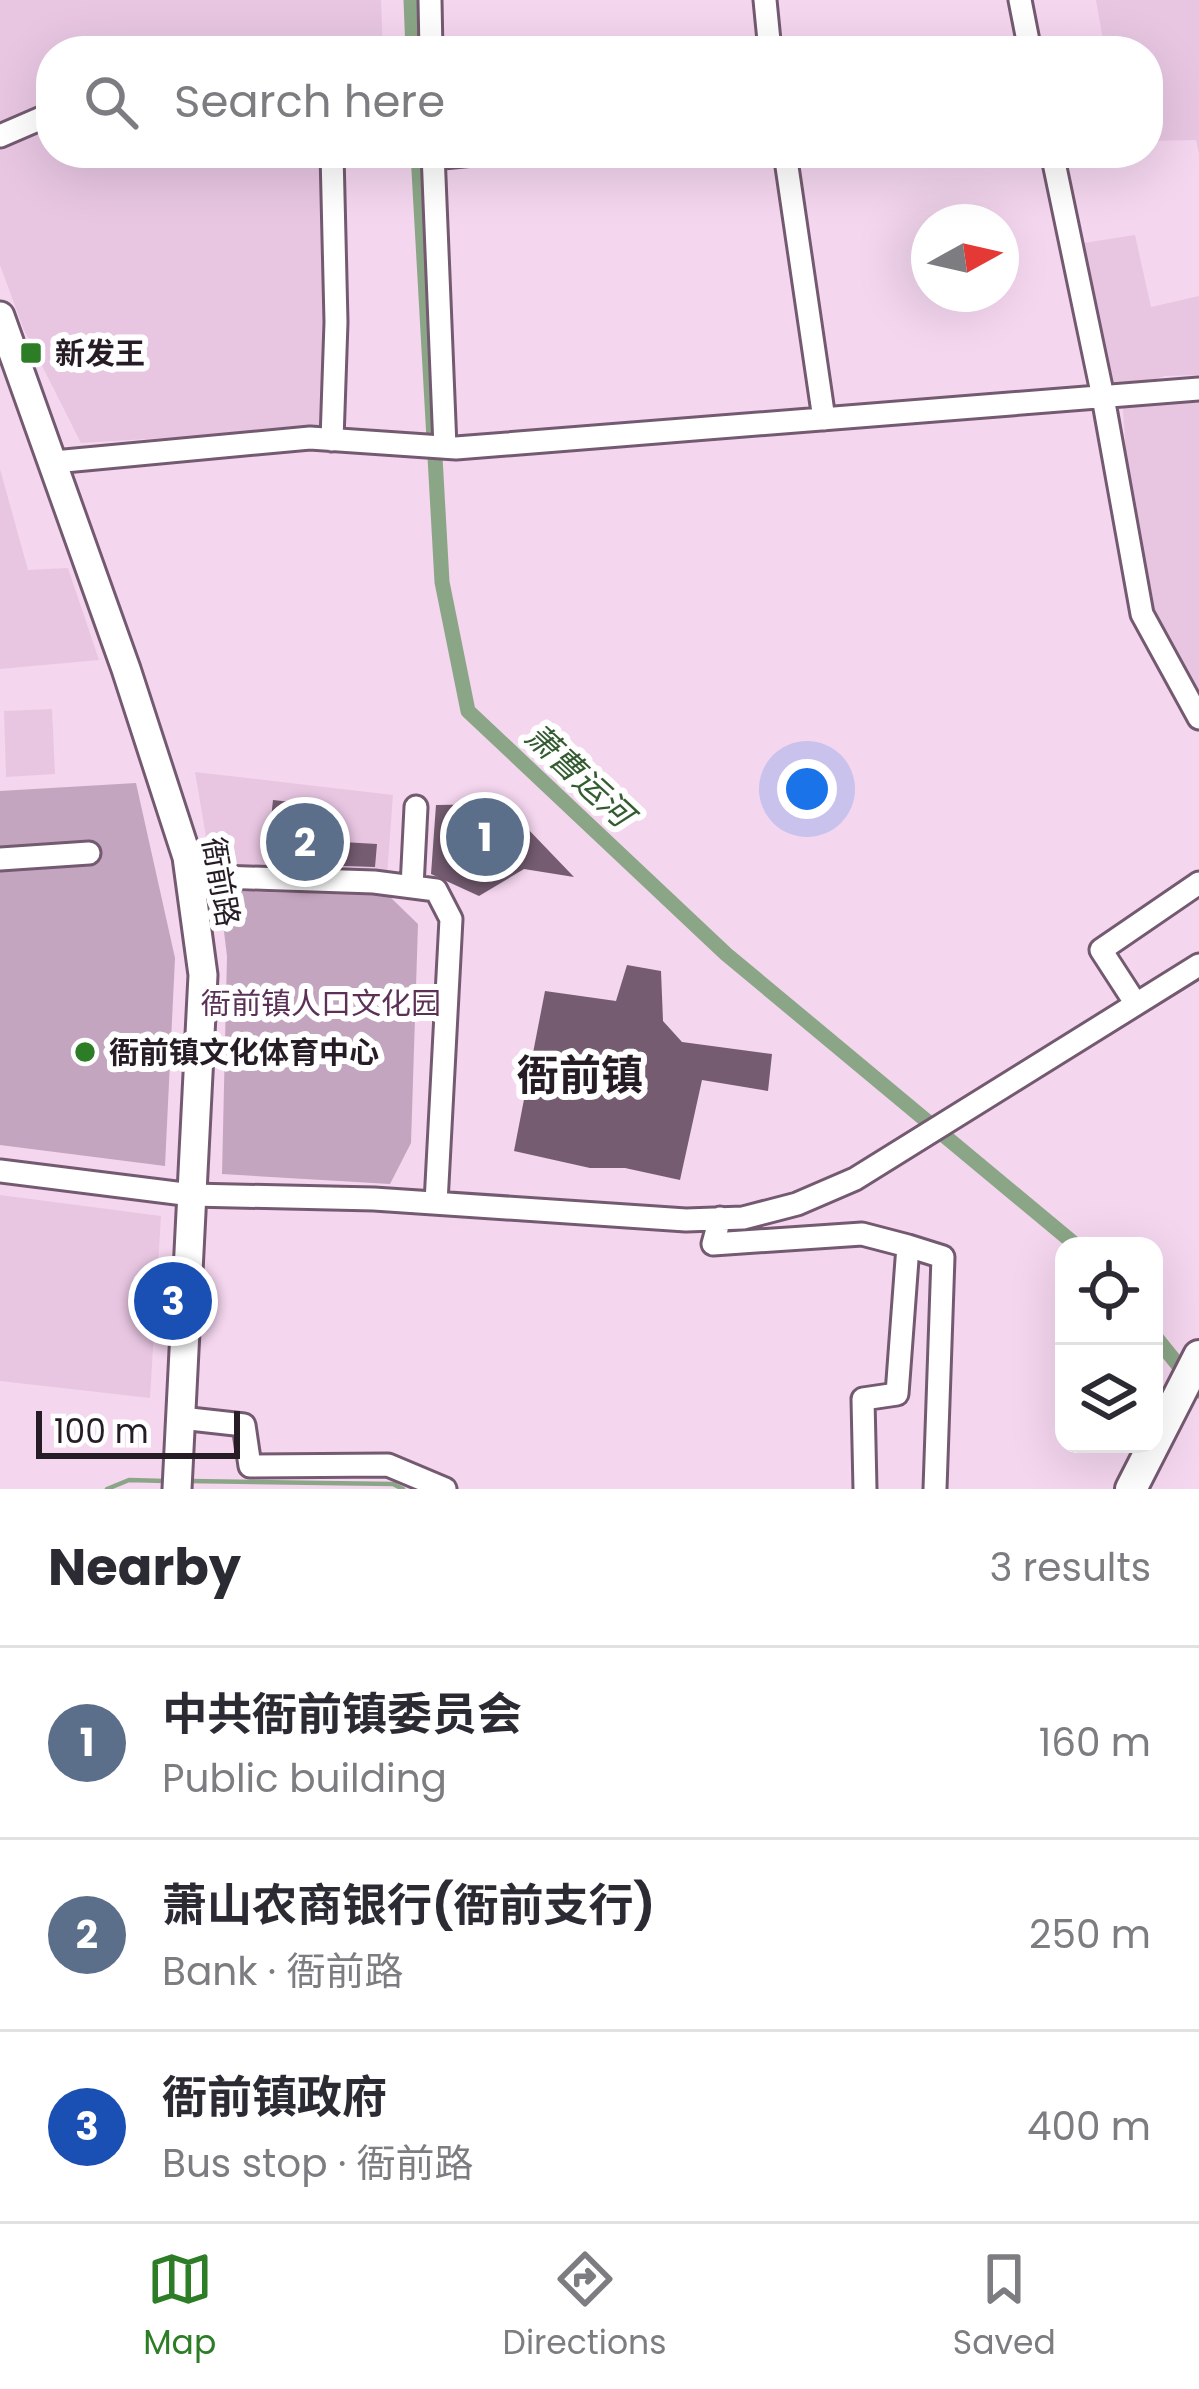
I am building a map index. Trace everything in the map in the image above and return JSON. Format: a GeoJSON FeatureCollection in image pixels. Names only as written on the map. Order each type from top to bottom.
{"type":"FeatureCollection","features":[{"type":"Feature","properties":{"kind":"highway"},"geometry":{"type":"LineString","coordinates":[[1151,1489],[1199,1356]]}},
{"type":"Feature","properties":{"kind":"highway"},"geometry":{"type":"LineString","coordinates":[[1131,1489],[1199,1400]]}},
{"type":"Feature","properties":{"kind":"main road","name":"衙前路"},"geometry":{"type":"LineString","coordinates":[[1,322],[54,462],[187,857],[203,975],[176,1489]]}},
{"type":"Feature","properties":{"kind":"street"},"geometry":{"type":"LineString","coordinates":[[430,0],[431,36]]}},
{"type":"Feature","properties":{"kind":"street"},"geometry":{"type":"LineString","coordinates":[[765,0],[769,36]]}},
{"type":"Feature","properties":{"kind":"street"},"geometry":{"type":"LineString","coordinates":[[1020,0],[1027,36]]}},
{"type":"Feature","properties":{"kind":"street"},"geometry":{"type":"LineString","coordinates":[[0,136],[36,120]]}},
{"type":"Feature","properties":{"kind":"street"},"geometry":{"type":"LineString","coordinates":[[332,168],[336,322],[332,440]]}},
{"type":"Feature","properties":{"kind":"street"},"geometry":{"type":"LineString","coordinates":[[434,168],[450,448]]}},
{"type":"Feature","properties":{"kind":"street"},"geometry":{"type":"LineString","coordinates":[[786,168],[824,419]]}},
{"type":"Feature","properties":{"kind":"street"},"geometry":{"type":"LineString","coordinates":[[1055,168],[1142,614],[1199,718]]}},
{"type":"Feature","properties":{"kind":"street"},"geometry":{"type":"LineString","coordinates":[[54,462],[310,438],[450,448],[1199,389]]}},
{"type":"Feature","properties":{"kind":"street"},"geometry":{"type":"LineString","coordinates":[[412,887],[416,807]]}},
{"type":"Feature","properties":{"kind":"street"},"geometry":{"type":"LineString","coordinates":[[0,859],[88,853]]}},
{"type":"Feature","properties":{"kind":"street"},"geometry":{"type":"LineString","coordinates":[[189,876],[374,882],[436,890],[451,919],[436,1203]]}},
{"type":"Feature","properties":{"kind":"street"},"geometry":{"type":"LineString","coordinates":[[1136,1004],[1101,950],[1199,883]]}},
{"type":"Feature","properties":{"kind":"street"},"geometry":{"type":"LineString","coordinates":[[0,1171],[193,1195],[743,1218],[797,1204],[855,1179],[1199,965]]}},
{"type":"Feature","properties":{"kind":"street"},"geometry":{"type":"LineString","coordinates":[[720,1219],[713,1244],[862,1234],[943,1257],[935,1489]]}},
{"type":"Feature","properties":{"kind":"street"},"geometry":{"type":"LineString","coordinates":[[865,1489],[863,1399],[897,1394],[908,1246]]}},
{"type":"Feature","properties":{"kind":"street"},"geometry":{"type":"LineString","coordinates":[[181,1418],[244,1425],[250,1466],[388,1465],[446,1489]]}},
{"type":"Feature","properties":{"kind":"shaded area"},"geometry":{"type":"Polygon","coordinates":[[[0,0],[381,0],[382,36],[36,36],[36,114],[22,111],[23,118],[0,127],[0,0]]]}},
{"type":"Feature","properties":{"kind":"shaded area"},"geometry":{"type":"Polygon","coordinates":[[[1096,0],[1199,0],[1199,154],[1196,140],[1163,141],[1163,36],[1102,36],[1096,0]]]}},
{"type":"Feature","properties":{"kind":"shaded area"},"geometry":{"type":"Polygon","coordinates":[[[36,131],[36,168],[331,168],[333,428],[81,443],[24,330],[0,265],[0,145],[36,131]]]}},
{"type":"Feature","properties":{"kind":"shaded area"},"geometry":{"type":"Polygon","coordinates":[[[1135,235],[1151,307],[1199,296],[1199,375],[1165,376],[1103,397],[1071,245],[1135,235]]]}},
{"type":"Feature","properties":{"kind":"shaded area"},"geometry":{"type":"Polygon","coordinates":[[[1199,392],[1199,718],[1134,572],[1122,395],[1199,392]]]}},
{"type":"Feature","properties":{"kind":"shaded area"},"geometry":{"type":"Polygon","coordinates":[[[0,469],[28,570],[68,568],[99,660],[0,669],[0,469]]]}},
{"type":"Feature","properties":{"kind":"shaded area"},"geometry":{"type":"Polygon","coordinates":[[[52,709],[55,774],[6,777],[4,711],[52,709]]]}},
{"type":"Feature","properties":{"kind":"shaded area"},"geometry":{"type":"Polygon","coordinates":[[[195,772],[393,795],[387,876],[211,866],[195,772]]]}},
{"type":"Feature","properties":{"kind":"shaded area"},"geometry":{"type":"Polygon","coordinates":[[[0,1195],[161,1216],[150,1398],[0,1381],[0,1195]]]}},
{"type":"Feature","properties":{"kind":"green space","name":"衙前镇文化体育中心"},"geometry":{"type":"Polygon","coordinates":[[[136,783],[175,958],[165,1166],[0,1145],[0,791],[136,783]]]}},
{"type":"Feature","properties":{"kind":"green space","name":"衙前镇人口文化园"},"geometry":{"type":"Polygon","coordinates":[[[219,891],[388,895],[418,924],[411,1143],[390,1184],[222,1174],[227,956],[219,891]]]}},
{"type":"Feature","properties":{"kind":"building"},"geometry":{"type":"Polygon","coordinates":[[[273,800],[309,804],[308,840],[377,844],[375,867],[282,864],[268,846],[273,800]]]}},
{"type":"Feature","properties":{"kind":"building"},"geometry":{"type":"Polygon","coordinates":[[[504,804],[574,877],[524,869],[479,896],[431,874],[436,805],[504,804]]]}},
{"type":"Feature","properties":{"kind":"building"},"geometry":{"type":"Polygon","coordinates":[[[627,965],[661,971],[663,1021],[682,1042],[772,1054],[768,1091],[702,1080],[680,1180],[625,1168],[590,1168],[514,1151],[545,991],[616,1001],[627,965]]]}},
{"type":"Feature","properties":{"kind":"waterway","name":"萧曹运河"},"geometry":{"type":"LineString","coordinates":[[411,0],[412,36]]}},
{"type":"Feature","properties":{"kind":"waterway","name":"萧曹运河"},"geometry":{"type":"LineString","coordinates":[[419,168],[442,582],[468,711],[726,954],[1066,1237]]}},
{"type":"Feature","properties":{"kind":"waterway","name":"萧曹运河"},"geometry":{"type":"LineString","coordinates":[[1162,1345],[1199,1391]]}},
{"type":"Feature","properties":{"kind":"waterway"},"geometry":{"type":"LineString","coordinates":[[107,1489],[129,1480],[165,1481]]}},
{"type":"Feature","properties":{"kind":"waterway"},"geometry":{"type":"LineString","coordinates":[[189,1481],[393,1484],[403,1489]]}},
{"type":"Feature","properties":{"kind":"place","name":"新发王"},"geometry":{"type":"Point","coordinates":[31,353]}},
{"type":"Feature","properties":{"kind":"place","name":"中共衙前镇委员会"},"geometry":{"type":"Point","coordinates":[485,837]}},
{"type":"Feature","properties":{"kind":"place","name":"萧山农商银行(衙前支行)"},"geometry":{"type":"Point","coordinates":[305,842]}},
{"type":"Feature","properties":{"kind":"place","name":"衙前镇文化体育中心"},"geometry":{"type":"Point","coordinates":[85,1052]}},
{"type":"Feature","properties":{"kind":"place","name":"衙前镇政府"},"geometry":{"type":"Point","coordinates":[173,1301]}},
{"type":"Feature","properties":{"kind":"district","name":"衙前镇"},"geometry":{"type":"Point","coordinates":[580,1075]}}]}
